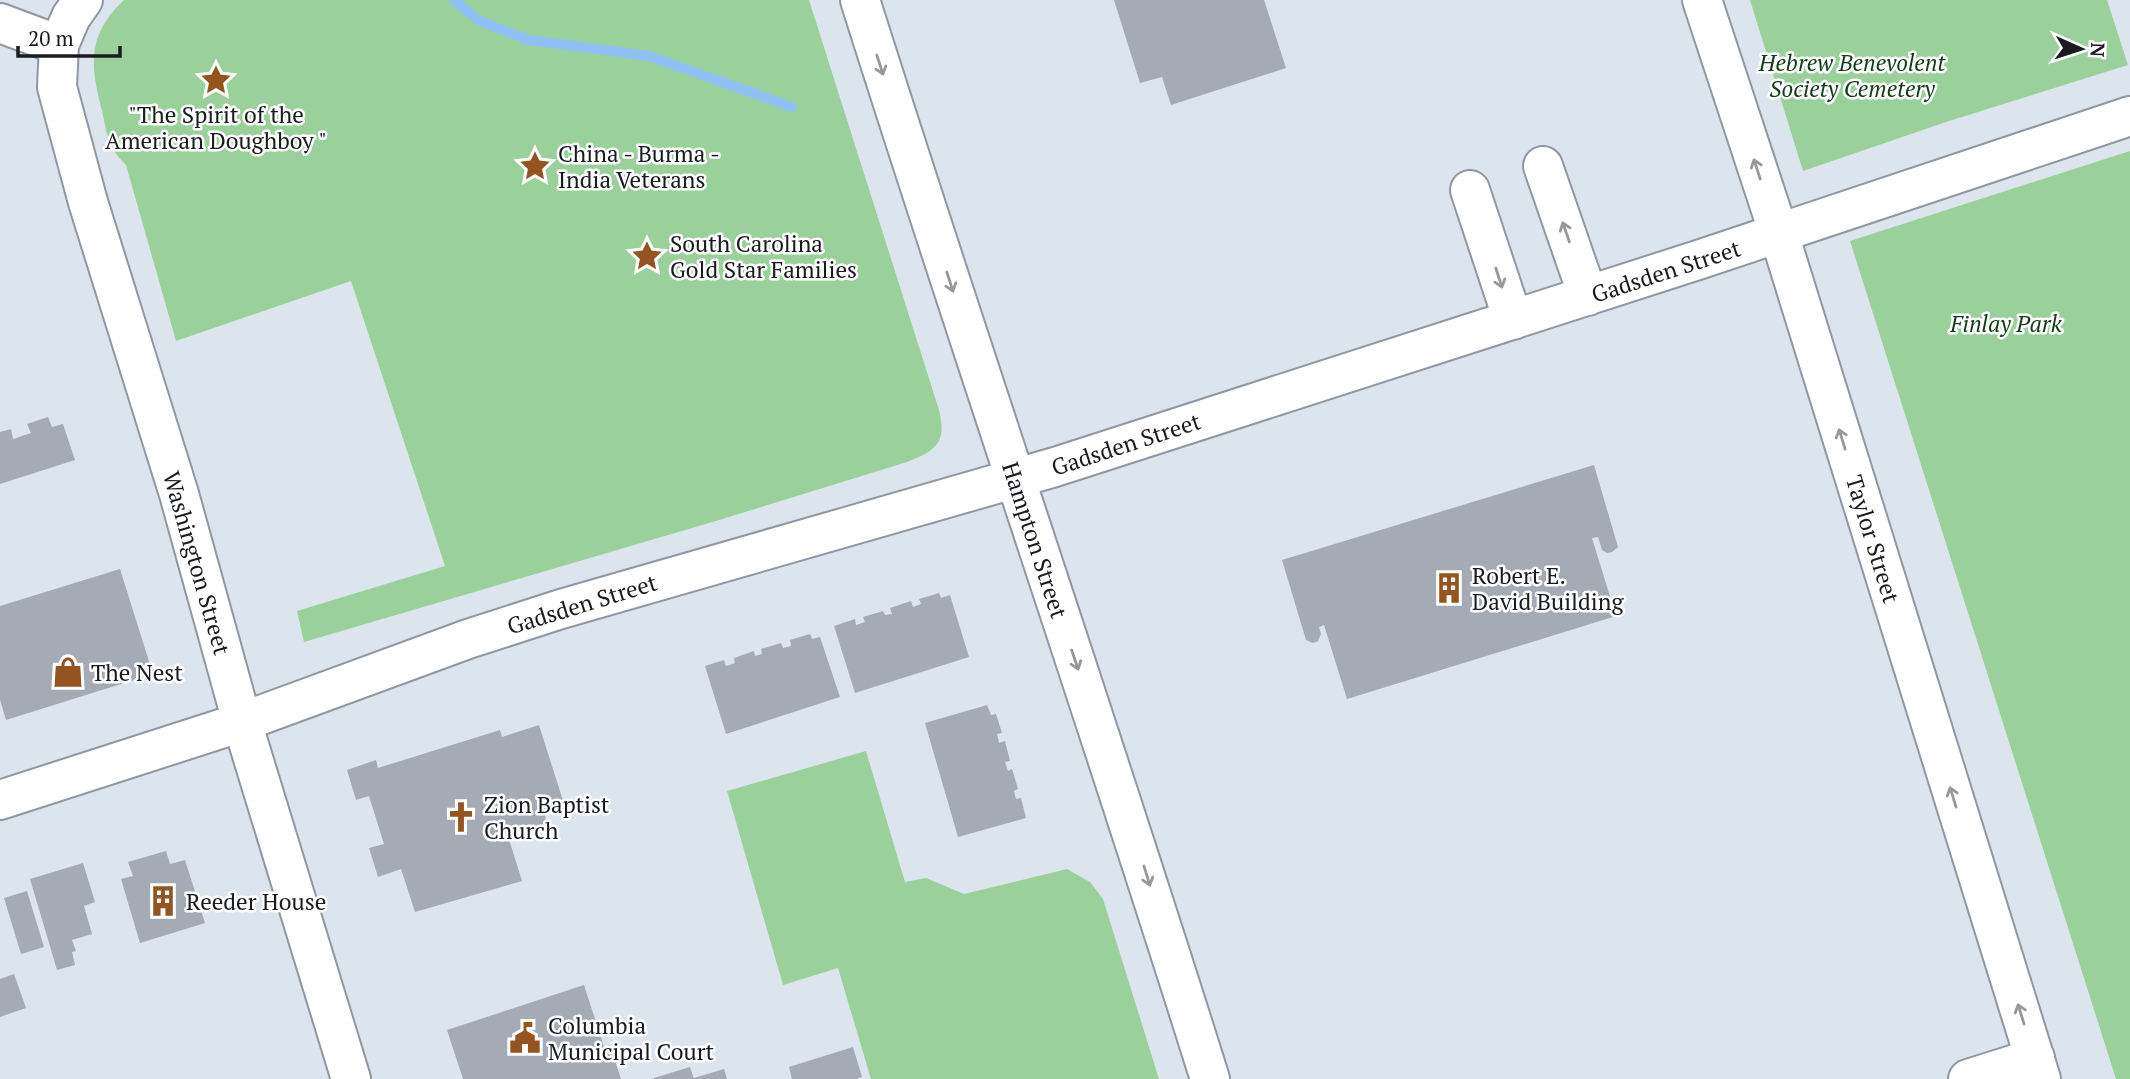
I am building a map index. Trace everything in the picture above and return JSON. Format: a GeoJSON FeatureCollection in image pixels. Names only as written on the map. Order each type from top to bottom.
{"type":"FeatureCollection","features":[{"type":"Feature","properties":{"kind":"street"},"geometry":{"type":"LineString","coordinates":[[0,23],[59,45],[71,17],[83,0]]}},
{"type":"Feature","properties":{"kind":"street","name":"Hampton Street"},"geometry":{"type":"LineString","coordinates":[[860,0],[1014,480],[1130,824],[1210,1079]]}},
{"type":"Feature","properties":{"kind":"street","name":"Taylor Street"},"geometry":{"type":"LineString","coordinates":[[1702,0],[1779,234],[2038,1068]]}},
{"type":"Feature","properties":{"kind":"street","name":"Washington Street"},"geometry":{"type":"LineString","coordinates":[[59,45],[57,87],[88,202],[179,494],[242,722],[351,1079]]}},
{"type":"Feature","properties":{"kind":"street","name":"Gadsden Street"},"geometry":{"type":"LineString","coordinates":[[0,800],[242,722],[444,647],[561,609],[1014,480],[1779,234],[2130,116]]}},
{"type":"Feature","properties":{"kind":"street"},"geometry":{"type":"LineString","coordinates":[[1543,166],[1588,296]]}},
{"type":"Feature","properties":{"kind":"street"},"geometry":{"type":"LineString","coordinates":[[1470,190],[1513,320]]}},
{"type":"Feature","properties":{"kind":"street"},"geometry":{"type":"LineString","coordinates":[[1968,1079],[2038,1068]]}},
{"type":"Feature","properties":{"kind":"green space"},"geometry":{"type":"Polygon","coordinates":[[[124,0],[809,0],[939,410],[941,430],[937,444],[925,454],[907,462],[304,642],[297,611],[445,566],[351,281],[176,341],[126,165],[115,152],[107,135],[95,79],[98,38],[103,26],[124,0]]]}},
{"type":"Feature","properties":{"kind":"green space","name":"Hebrew Benevolent Society Cemetery"},"geometry":{"type":"Polygon","coordinates":[[[1750,0],[2107,0],[2128,65],[1949,121],[1803,171],[1750,0]]]}},
{"type":"Feature","properties":{"kind":"green space","name":"Finlay Park"},"geometry":{"type":"Polygon","coordinates":[[[2130,151],[2130,1079],[2116,1079],[1850,241],[2130,151]]]}},
{"type":"Feature","properties":{"kind":"green space"},"geometry":{"type":"Polygon","coordinates":[[[866,751],[905,882],[926,878],[964,894],[1067,869],[1090,882],[1103,899],[1159,1079],[871,1079],[838,968],[783,985],[727,791],[866,751]]]}},
{"type":"Feature","properties":{"kind":"building"},"geometry":{"type":"Polygon","coordinates":[[[1114,0],[1264,0],[1286,68],[1171,105],[1162,77],[1140,83],[1114,0]]]}},
{"type":"Feature","properties":{"kind":"building"},"geometry":{"type":"Polygon","coordinates":[[[48,417],[52,427],[63,424],[75,460],[0,484],[0,432],[11,429],[13,439],[31,433],[27,424],[48,417]]]}},
{"type":"Feature","properties":{"kind":"building","name":"Robert E. David Building"},"geometry":{"type":"Polygon","coordinates":[[[1594,465],[1618,547],[1607,553],[1602,550],[1598,537],[1592,538],[1616,616],[1347,699],[1324,625],[1319,627],[1321,634],[1318,641],[1313,643],[1306,640],[1282,560],[1594,465]]]}},
{"type":"Feature","properties":{"kind":"building"},"geometry":{"type":"Polygon","coordinates":[[[120,569],[153,674],[6,720],[0,700],[0,606],[120,569]]]}},
{"type":"Feature","properties":{"kind":"building"},"geometry":{"type":"Polygon","coordinates":[[[939,593],[941,598],[950,595],[969,657],[855,693],[834,626],[855,619],[856,625],[865,622],[863,617],[883,611],[885,615],[892,614],[890,608],[911,601],[913,607],[921,604],[919,599],[939,593]]]}},
{"type":"Feature","properties":{"kind":"building"},"geometry":{"type":"Polygon","coordinates":[[[810,634],[812,639],[820,637],[840,697],[726,734],[705,666],[724,660],[726,666],[735,663],[734,658],[754,651],[755,656],[762,654],[761,649],[781,643],[783,648],[791,646],[790,640],[810,634]]]}},
{"type":"Feature","properties":{"kind":"building"},"geometry":{"type":"Polygon","coordinates":[[[987,705],[991,715],[996,714],[1002,733],[997,734],[999,743],[1005,741],[1010,761],[1005,762],[1008,771],[1012,769],[1018,789],[1014,791],[1016,799],[1021,798],[1026,818],[958,837],[925,723],[987,705]]]}},
{"type":"Feature","properties":{"kind":"building","name":"Zion Baptist Church"},"geometry":{"type":"Polygon","coordinates":[[[539,725],[565,807],[545,814],[546,824],[507,833],[522,881],[415,912],[401,869],[378,877],[369,848],[384,844],[369,796],[356,800],[347,770],[376,760],[378,768],[500,730],[502,737],[539,725]]]}},
{"type":"Feature","properties":{"kind":"building","name":"Reeder House"},"geometry":{"type":"Polygon","coordinates":[[[166,851],[170,864],[185,860],[205,923],[140,943],[121,879],[133,876],[128,862],[166,851]]]}},
{"type":"Feature","properties":{"kind":"building"},"geometry":{"type":"Polygon","coordinates":[[[83,863],[95,902],[84,906],[92,934],[72,940],[76,951],[72,952],[75,965],[57,970],[30,879],[83,863]]]}},
{"type":"Feature","properties":{"kind":"building"},"geometry":{"type":"Polygon","coordinates":[[[27,891],[44,947],[21,954],[4,898],[27,891]]]}},
{"type":"Feature","properties":{"kind":"building"},"geometry":{"type":"Polygon","coordinates":[[[14,974],[26,1008],[0,1017],[0,979],[14,974]]]}},
{"type":"Feature","properties":{"kind":"building","name":"Columbia Municipal Court"},"geometry":{"type":"Polygon","coordinates":[[[584,985],[604,1047],[610,1045],[621,1079],[463,1079],[447,1030],[584,985]]]}},
{"type":"Feature","properties":{"kind":"building"},"geometry":{"type":"Polygon","coordinates":[[[853,1047],[862,1077],[792,1079],[789,1067],[853,1047]]]}},
{"type":"Feature","properties":{"kind":"building","name":"Columbia Municipal Court"},"geometry":{"type":"Polygon","coordinates":[[[690,1067],[694,1079],[654,1079],[654,1078],[690,1067]]]}},
{"type":"Feature","properties":{"kind":"building"},"geometry":{"type":"Polygon","coordinates":[[[724,1069],[727,1079],[694,1079],[694,1078],[724,1069]]]}},
{"type":"Feature","properties":{"kind":"waterway"},"geometry":{"type":"LineString","coordinates":[[454,0],[478,20],[528,40],[649,56],[792,107]]}},
{"type":"Feature","properties":{"kind":"place","name":"\"The Spirit of the American Doughboy \""},"geometry":{"type":"Point","coordinates":[216,80]}},
{"type":"Feature","properties":{"kind":"place","name":"China - Burma - India Veterans"},"geometry":{"type":"Point","coordinates":[535,166]}},
{"type":"Feature","properties":{"kind":"place","name":"South Carolina Gold Star Families"},"geometry":{"type":"Point","coordinates":[647,256]}},
{"type":"Feature","properties":{"kind":"place","name":"Robert E. David Building"},"geometry":{"type":"Point","coordinates":[1449,588]}},
{"type":"Feature","properties":{"kind":"place","name":"The Nest"},"geometry":{"type":"Point","coordinates":[68,672]}},
{"type":"Feature","properties":{"kind":"place","name":"Zion Baptist Church"},"geometry":{"type":"Point","coordinates":[461,817]}},
{"type":"Feature","properties":{"kind":"place","name":"Reeder House"},"geometry":{"type":"Point","coordinates":[163,901]}},
{"type":"Feature","properties":{"kind":"place","name":"Columbia Municipal Court"},"geometry":{"type":"Point","coordinates":[525,1038]}}]}
